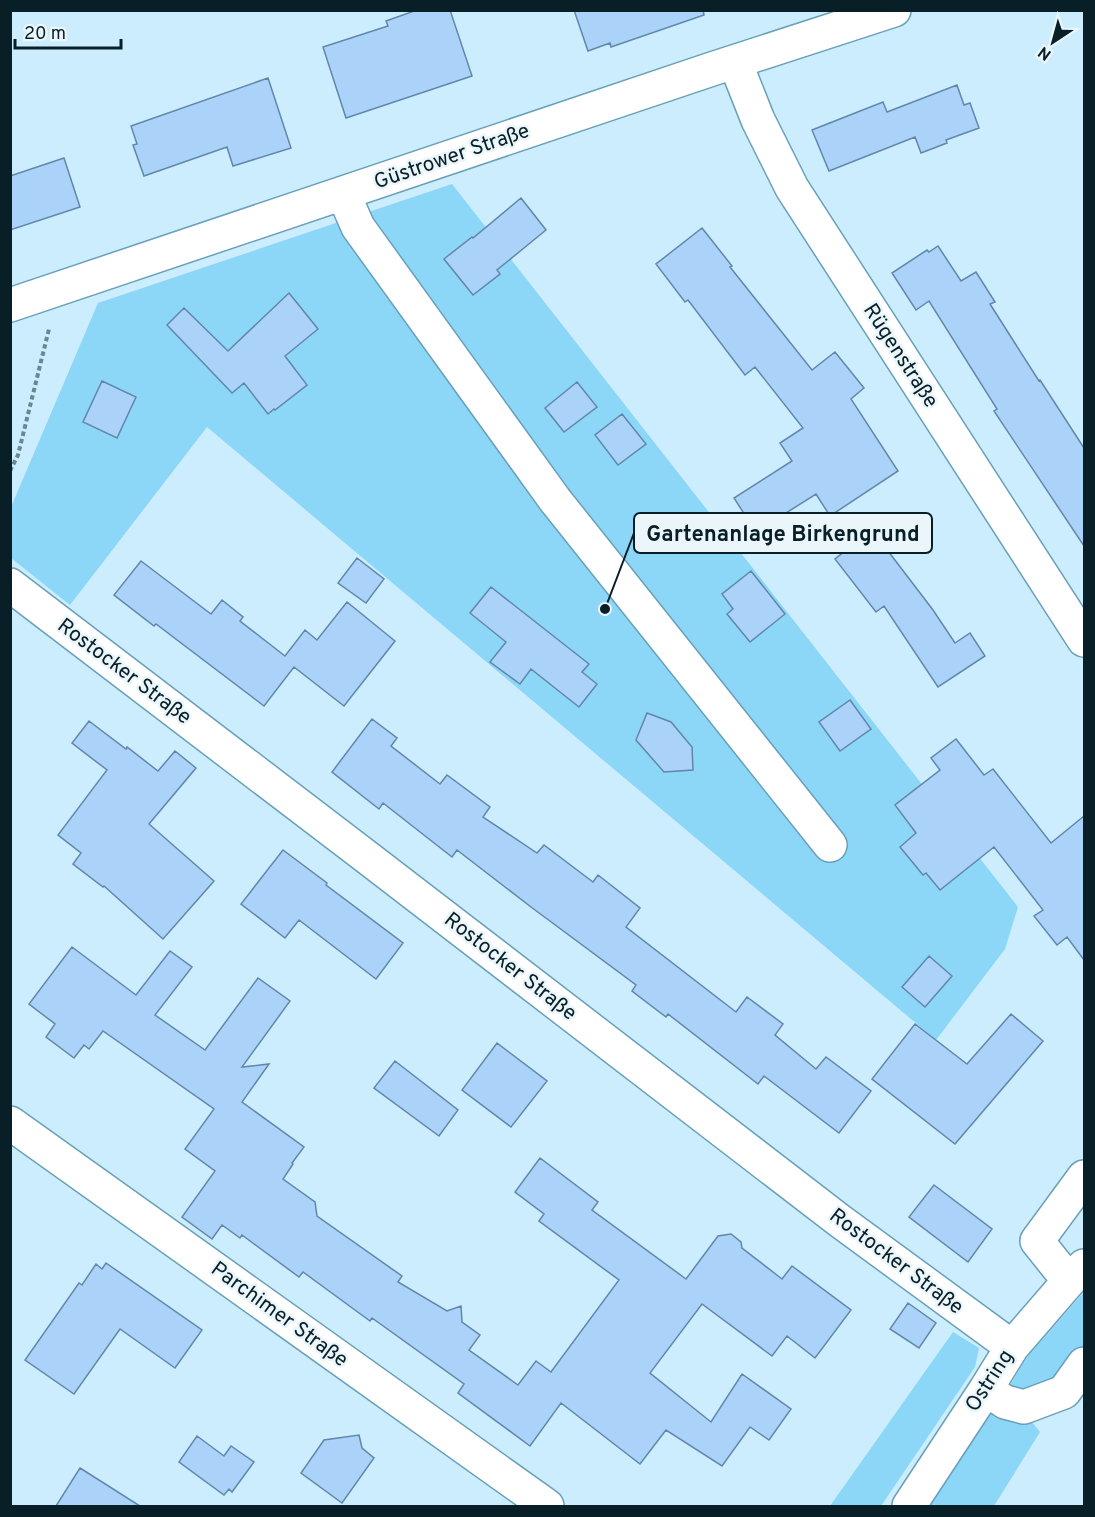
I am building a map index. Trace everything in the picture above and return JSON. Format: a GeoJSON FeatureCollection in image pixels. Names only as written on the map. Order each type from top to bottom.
{"type":"FeatureCollection","features":[{"type":"Feature","properties":{"kind":"street","name":"Güstrower Straße"},"geometry":{"type":"LineString","coordinates":[[10,305],[894,10]]}},
{"type":"Feature","properties":{"kind":"street","name":"Rügenstraße"},"geometry":{"type":"LineString","coordinates":[[735,62],[758,120],[792,188],[1084,640]]}},
{"type":"Feature","properties":{"kind":"street"},"geometry":{"type":"LineString","coordinates":[[344,193],[357,227],[555,500],[830,845]]}},
{"type":"Feature","properties":{"kind":"street","name":"Rostocker Straße"},"geometry":{"type":"LineString","coordinates":[[10,585],[840,1221],[1011,1347]]}},
{"type":"Feature","properties":{"kind":"street","name":"Parchimer Straße"},"geometry":{"type":"LineString","coordinates":[[10,1123],[547,1506]]}},
{"type":"Feature","properties":{"kind":"street"},"geometry":{"type":"LineString","coordinates":[[1077,1273],[1037,1241],[1084,1177]]}},
{"type":"Feature","properties":{"kind":"street","name":"Ostring"},"geometry":{"type":"LineString","coordinates":[[909,1506],[1011,1347],[1077,1273]]}},
{"type":"Feature","properties":{"kind":"street"},"geometry":{"type":"LineString","coordinates":[[986,1389],[1005,1401],[1024,1407],[1064,1392],[1084,1364]]}},
{"type":"Feature","properties":{"kind":"path"},"geometry":{"type":"LineString","coordinates":[[10,471],[18,455],[50,328],[45,293]]}},
{"type":"Feature","properties":{"kind":"shaded area"},"geometry":{"type":"Polygon","coordinates":[[[452,184],[1018,907],[1005,949],[936,1040],[207,427],[70,605],[11,558],[11,507],[98,303],[452,184]]]}},
{"type":"Feature","properties":{"kind":"shaded area"},"geometry":{"type":"Polygon","coordinates":[[[1084,1292],[1084,1349],[1063,1376],[1028,1393],[1009,1387],[1027,1357],[1084,1292]]]}},
{"type":"Feature","properties":{"kind":"shaded area"},"geometry":{"type":"Polygon","coordinates":[[[953,1332],[979,1348],[975,1367],[881,1506],[830,1506],[953,1332]]]}},
{"type":"Feature","properties":{"kind":"shaded area"},"geometry":{"type":"Polygon","coordinates":[[[990,1414],[1027,1416],[1040,1432],[994,1506],[924,1506],[947,1471],[990,1414]]]}},
{"type":"Feature","properties":{"kind":"building"},"geometry":{"type":"Polygon","coordinates":[[[417,10],[450,10],[472,76],[346,118],[323,47],[388,26],[386,21],[417,10]]]}},
{"type":"Feature","properties":{"kind":"building"},"geometry":{"type":"Polygon","coordinates":[[[574,10],[703,10],[704,15],[611,47],[610,43],[588,51],[574,10]]]}},
{"type":"Feature","properties":{"kind":"building"},"geometry":{"type":"Polygon","coordinates":[[[268,78],[291,148],[233,166],[227,147],[144,176],[133,145],[137,144],[131,126],[268,78]]]}},
{"type":"Feature","properties":{"kind":"building"},"geometry":{"type":"Polygon","coordinates":[[[957,85],[964,105],[970,103],[979,128],[946,140],[947,143],[921,153],[915,137],[829,171],[812,130],[883,102],[887,112],[957,85]]]}},
{"type":"Feature","properties":{"kind":"building"},"geometry":{"type":"Polygon","coordinates":[[[64,158],[80,207],[10,230],[10,176],[64,158]]]}},
{"type":"Feature","properties":{"kind":"building"},"geometry":{"type":"Polygon","coordinates":[[[521,198],[546,230],[497,270],[500,274],[473,295],[444,259],[521,198]]]}},
{"type":"Feature","properties":{"kind":"building"},"geometry":{"type":"Polygon","coordinates":[[[702,228],[812,370],[835,352],[864,388],[851,399],[898,471],[830,516],[816,494],[756,532],[734,498],[792,461],[780,443],[803,428],[755,367],[745,375],[688,300],[685,302],[656,264],[702,228]]]}},
{"type":"Feature","properties":{"kind":"building"},"geometry":{"type":"Polygon","coordinates":[[[938,246],[961,281],[976,272],[995,302],[990,304],[1084,448],[1084,546],[994,411],[997,409],[929,301],[916,310],[892,273],[927,250],[929,252],[938,246]]]}},
{"type":"Feature","properties":{"kind":"building"},"geometry":{"type":"Polygon","coordinates":[[[289,293],[318,329],[285,356],[307,385],[268,414],[244,383],[232,393],[167,325],[184,308],[228,351],[289,293]]]}},
{"type":"Feature","properties":{"kind":"building"},"geometry":{"type":"Polygon","coordinates":[[[102,381],[136,397],[117,438],[83,422],[102,381]]]}},
{"type":"Feature","properties":{"kind":"building"},"geometry":{"type":"Polygon","coordinates":[[[577,382],[597,407],[564,432],[545,408],[577,382]]]}},
{"type":"Feature","properties":{"kind":"building"},"geometry":{"type":"Polygon","coordinates":[[[622,414],[646,444],[618,465],[595,435],[622,414]]]}},
{"type":"Feature","properties":{"kind":"building"},"geometry":{"type":"Polygon","coordinates":[[[872,530],[933,610],[955,643],[970,633],[985,656],[938,687],[884,606],[876,612],[835,559],[872,530]]]}},
{"type":"Feature","properties":{"kind":"building"},"geometry":{"type":"Polygon","coordinates":[[[357,558],[384,579],[366,603],[338,583],[357,558]]]}},
{"type":"Feature","properties":{"kind":"building"},"geometry":{"type":"Polygon","coordinates":[[[141,561],[211,614],[222,600],[243,617],[240,621],[285,656],[305,630],[317,640],[347,602],[395,641],[344,706],[294,667],[264,706],[114,595],[141,561]]]}},
{"type":"Feature","properties":{"kind":"building"},"geometry":{"type":"Polygon","coordinates":[[[751,571],[785,614],[750,642],[727,614],[733,609],[722,594],[751,571]]]}},
{"type":"Feature","properties":{"kind":"building"},"geometry":{"type":"Polygon","coordinates":[[[491,587],[589,664],[582,672],[597,684],[579,707],[531,669],[520,684],[490,662],[506,642],[470,613],[491,587]]]}},
{"type":"Feature","properties":{"kind":"building"},"geometry":{"type":"Polygon","coordinates":[[[850,700],[871,729],[840,751],[819,722],[850,700]]]}},
{"type":"Feature","properties":{"kind":"building"},"geometry":{"type":"Polygon","coordinates":[[[647,713],[671,722],[692,747],[693,770],[664,772],[636,740],[647,713]]]}},
{"type":"Feature","properties":{"kind":"building"},"geometry":{"type":"Polygon","coordinates":[[[372,719],[397,738],[391,746],[440,784],[447,775],[490,807],[483,817],[537,853],[544,845],[593,882],[598,875],[640,908],[626,927],[736,1012],[747,997],[783,1024],[775,1035],[816,1069],[826,1057],[871,1091],[839,1133],[764,1076],[758,1084],[668,1014],[666,1017],[632,991],[636,985],[457,850],[452,857],[383,803],[379,809],[332,772],[372,719]]]}},
{"type":"Feature","properties":{"kind":"building"},"geometry":{"type":"Polygon","coordinates":[[[89,721],[158,771],[175,751],[196,768],[149,824],[214,881],[163,939],[104,886],[73,864],[81,853],[58,835],[107,770],[72,743],[89,721]]]}},
{"type":"Feature","properties":{"kind":"building"},"geometry":{"type":"Polygon","coordinates":[[[956,739],[984,775],[993,769],[1051,843],[1084,816],[1084,960],[1067,937],[1057,945],[1034,916],[1043,910],[994,847],[940,890],[926,873],[923,875],[900,847],[916,833],[895,805],[940,770],[931,758],[956,739]]]}},
{"type":"Feature","properties":{"kind":"building"},"geometry":{"type":"Polygon","coordinates":[[[283,850],[403,943],[376,979],[299,920],[285,938],[241,904],[283,850]]]}},
{"type":"Feature","properties":{"kind":"building"},"geometry":{"type":"Polygon","coordinates":[[[72,947],[136,995],[170,951],[192,967],[155,1015],[205,1050],[258,978],[290,1001],[242,1067],[269,1064],[242,1102],[304,1147],[283,1179],[315,1202],[317,1216],[402,1276],[398,1282],[447,1311],[461,1306],[462,1322],[480,1335],[469,1350],[518,1385],[536,1361],[551,1372],[619,1280],[539,1221],[544,1214],[515,1192],[540,1158],[598,1202],[592,1210],[686,1279],[718,1236],[731,1234],[741,1242],[742,1248],[782,1279],[792,1266],[851,1310],[815,1358],[787,1336],[772,1356],[702,1304],[650,1373],[711,1422],[742,1374],[791,1409],[769,1440],[750,1427],[722,1466],[666,1430],[640,1464],[561,1403],[530,1446],[458,1393],[464,1384],[372,1318],[370,1321],[303,1272],[299,1277],[242,1235],[240,1238],[222,1225],[212,1239],[182,1217],[215,1171],[185,1149],[214,1109],[103,1031],[89,1049],[84,1045],[74,1058],[46,1037],[55,1024],[29,1004],[72,947]]]}},
{"type":"Feature","properties":{"kind":"building"},"geometry":{"type":"Polygon","coordinates":[[[929,956],[952,976],[925,1007],[902,987],[929,956]]]}},
{"type":"Feature","properties":{"kind":"building"},"geometry":{"type":"Polygon","coordinates":[[[1011,1014],[1043,1041],[955,1144],[872,1079],[915,1024],[967,1064],[1011,1014]]]}},
{"type":"Feature","properties":{"kind":"building"},"geometry":{"type":"Polygon","coordinates":[[[497,1043],[547,1081],[511,1127],[462,1090],[497,1043]]]}},
{"type":"Feature","properties":{"kind":"building"},"geometry":{"type":"Polygon","coordinates":[[[395,1061],[458,1110],[439,1136],[374,1088],[395,1061]]]}},
{"type":"Feature","properties":{"kind":"building"},"geometry":{"type":"Polygon","coordinates":[[[934,1185],[992,1229],[968,1262],[909,1217],[934,1185]]]}},
{"type":"Feature","properties":{"kind":"building"},"geometry":{"type":"Polygon","coordinates":[[[106,1263],[202,1330],[175,1368],[120,1329],[74,1394],[25,1360],[79,1283],[82,1285],[96,1264],[102,1269],[106,1263]]]}},
{"type":"Feature","properties":{"kind":"building"},"geometry":{"type":"Polygon","coordinates":[[[908,1303],[936,1323],[919,1348],[890,1329],[908,1303]]]}},
{"type":"Feature","properties":{"kind":"building"},"geometry":{"type":"Polygon","coordinates":[[[359,1435],[362,1448],[374,1458],[342,1503],[301,1473],[324,1440],[359,1435]]]}},
{"type":"Feature","properties":{"kind":"building"},"geometry":{"type":"Polygon","coordinates":[[[197,1436],[224,1456],[231,1446],[254,1462],[232,1492],[229,1489],[224,1495],[179,1462],[197,1436]]]}},
{"type":"Feature","properties":{"kind":"building"},"geometry":{"type":"Polygon","coordinates":[[[80,1468],[140,1506],[56,1506],[80,1468]]]}},
{"type":"Feature","properties":{"kind":"place","name":"Gartenanlage Birkengrund"},"geometry":{"type":"Point","coordinates":[605,609]}}]}
